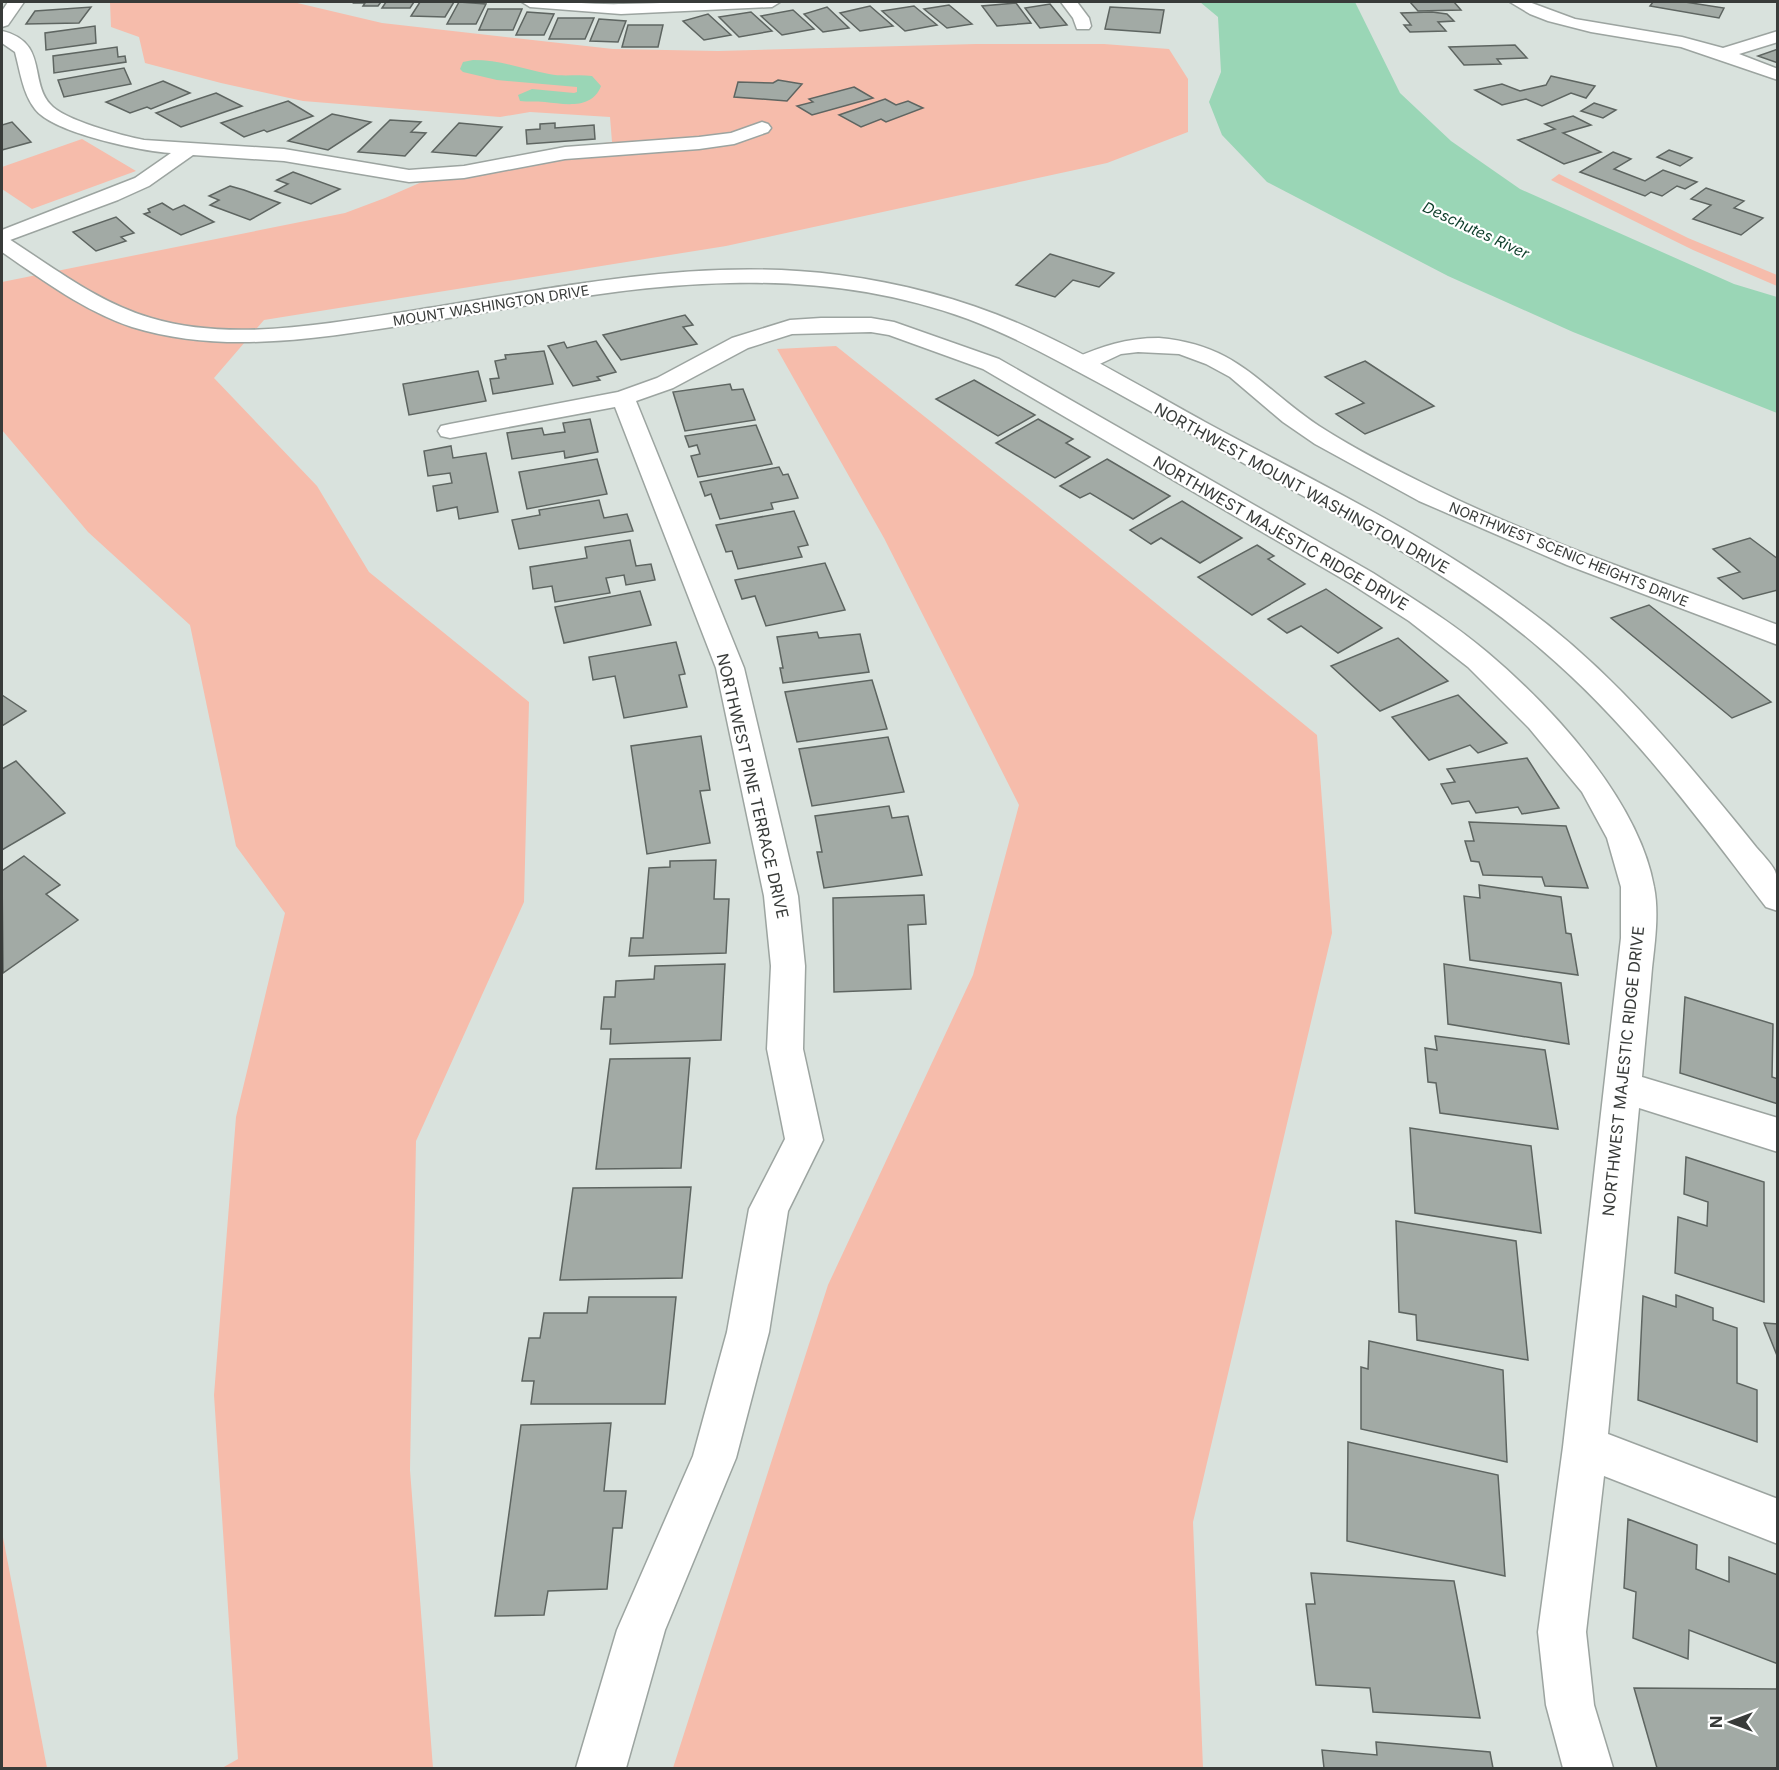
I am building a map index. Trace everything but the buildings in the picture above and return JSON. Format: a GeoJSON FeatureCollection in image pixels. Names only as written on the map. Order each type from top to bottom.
{"type":"FeatureCollection","features":[{"type":"Feature","properties":{"kind":"street"},"geometry":{"type":"LineString","coordinates":[[2,22],[16,2]]}},
{"type":"Feature","properties":{"kind":"street"},"geometry":{"type":"LineString","coordinates":[[530,2],[611,9],[772,2]]}},
{"type":"Feature","properties":{"kind":"street"},"geometry":{"type":"LineString","coordinates":[[1068,2],[1081,18],[1083,26]]}},
{"type":"Feature","properties":{"kind":"street"},"geometry":{"type":"LineString","coordinates":[[1518,2],[1533,10],[1582,27],[1669,39],[1722,54],[1778,75]]}},
{"type":"Feature","properties":{"kind":"street"},"geometry":{"type":"LineString","coordinates":[[2,36],[23,50],[37,98],[43,108],[55,117],[117,140],[144,146],[284,155],[391,174],[428,176],[464,172],[565,153],[699,143],[734,138],[762,128]]}},
{"type":"Feature","properties":{"kind":"street"},"geometry":{"type":"LineString","coordinates":[[1722,54],[1778,36]]}},
{"type":"Feature","properties":{"kind":"street"},"geometry":{"type":"LineString","coordinates":[[2,237],[132,187],[188,150]]}},
{"type":"Feature","properties":{"kind":"street","name":"MOUNT WASHINGTON DRIVE"},"geometry":{"type":"LineString","coordinates":[[2,243],[110,312],[163,328],[245,336],[322,331],[628,285],[735,276],[774,276],[855,283],[947,303],[997,321]]}},
{"type":"Feature","properties":{"kind":"street","name":"NORTHWEST MOUNT WASHINGTON DRIVE"},"geometry":{"type":"LineString","coordinates":[[997,321],[1081,364],[1370,522],[1440,564],[1517,615],[1583,671],[1640,727],[1778,898]]}},
{"type":"Feature","properties":{"kind":"street","name":"NORTHWEST MAJESTIC RIDGE DRIVE"},"geometry":{"type":"LineString","coordinates":[[450,431],[623,398],[665,383],[740,343],[790,327],[850,324],[894,329],[991,364],[1363,579],[1419,615],[1478,660],[1540,721],[1594,785],[1623,838],[1638,887],[1638,938],[1585,1447],[1562,1632],[1570,1705],[1588,1768]]}},
{"type":"Feature","properties":{"kind":"street","name":"NORTHWEST SCENIC HEIGHTS DRIVE"},"geometry":{"type":"LineString","coordinates":[[1081,364],[1117,348],[1173,346],[1198,352],[1236,370],[1252,381],[1290,416],[1334,447],[1474,519],[1778,636]]}},
{"type":"Feature","properties":{"kind":"street","name":"NORTHWEST PINE TERRACE DRIVE"},"geometry":{"type":"LineString","coordinates":[[601,1768],[641,1630],[714,1458],[748,1332],[770,1209],[804,1140],[784,1049],[788,966],[781,896],[730,668],[623,398]]}},
{"type":"Feature","properties":{"kind":"street"},"geometry":{"type":"LineString","coordinates":[[1622,1086],[1778,1135]]}},
{"type":"Feature","properties":{"kind":"street"},"geometry":{"type":"LineString","coordinates":[[1585,1447],[1778,1522]]}},
{"type":"Feature","properties":{"kind":"shaded area"},"geometry":{"type":"Polygon","coordinates":[[[110,2],[293,2],[382,23],[613,49],[718,51],[976,44],[1104,44],[1169,49],[1188,79],[1188,132],[1107,163],[726,246],[264,320],[214,378],[317,486],[369,572],[529,702],[524,902],[416,1141],[410,1470],[433,1768],[222,1768],[238,1759],[214,1395],[236,1117],[285,913],[236,846],[190,625],[88,532],[2,430],[2,282],[345,213],[454,168],[541,151],[612,142],[610,117],[530,112],[500,117],[303,101],[221,83],[145,63],[139,37],[111,27],[110,2]]]}},
{"type":"Feature","properties":{"kind":"shaded area"},"geometry":{"type":"Polygon","coordinates":[[[82,139],[136,171],[32,209],[2,189],[2,167],[82,139]]]}},
{"type":"Feature","properties":{"kind":"shaded area"},"geometry":{"type":"Polygon","coordinates":[[[1559,174],[1688,238],[1777,275],[1777,286],[1693,250],[1551,180],[1559,174]]]}},
{"type":"Feature","properties":{"kind":"shaded area"},"geometry":{"type":"Polygon","coordinates":[[[836,346],[1037,506],[1317,735],[1332,933],[1193,1522],[1203,1768],[673,1768],[828,1285],[973,975],[1019,805],[884,538],[777,349],[836,346]]]}},
{"type":"Feature","properties":{"kind":"shaded area"},"geometry":{"type":"Polygon","coordinates":[[[2,1532],[47,1768],[2,1768],[2,1532]]]}},
{"type":"Feature","properties":{"kind":"water","name":"Deschutes River"},"geometry":{"type":"Polygon","coordinates":[[[1200,2],[1355,2],[1400,93],[1451,141],[1520,189],[1734,284],[1777,297],[1777,413],[1573,332],[1448,276],[1267,182],[1222,135],[1209,102],[1221,72],[1218,17],[1200,2]]]}},
{"type":"Feature","properties":{"kind":"water"},"geometry":{"type":"Polygon","coordinates":[[[473,60],[502,63],[554,75],[592,76],[601,86],[591,99],[577,104],[520,101],[518,95],[532,89],[574,93],[577,92],[577,87],[497,80],[463,72],[460,69],[463,62],[473,60]]]}}]}
